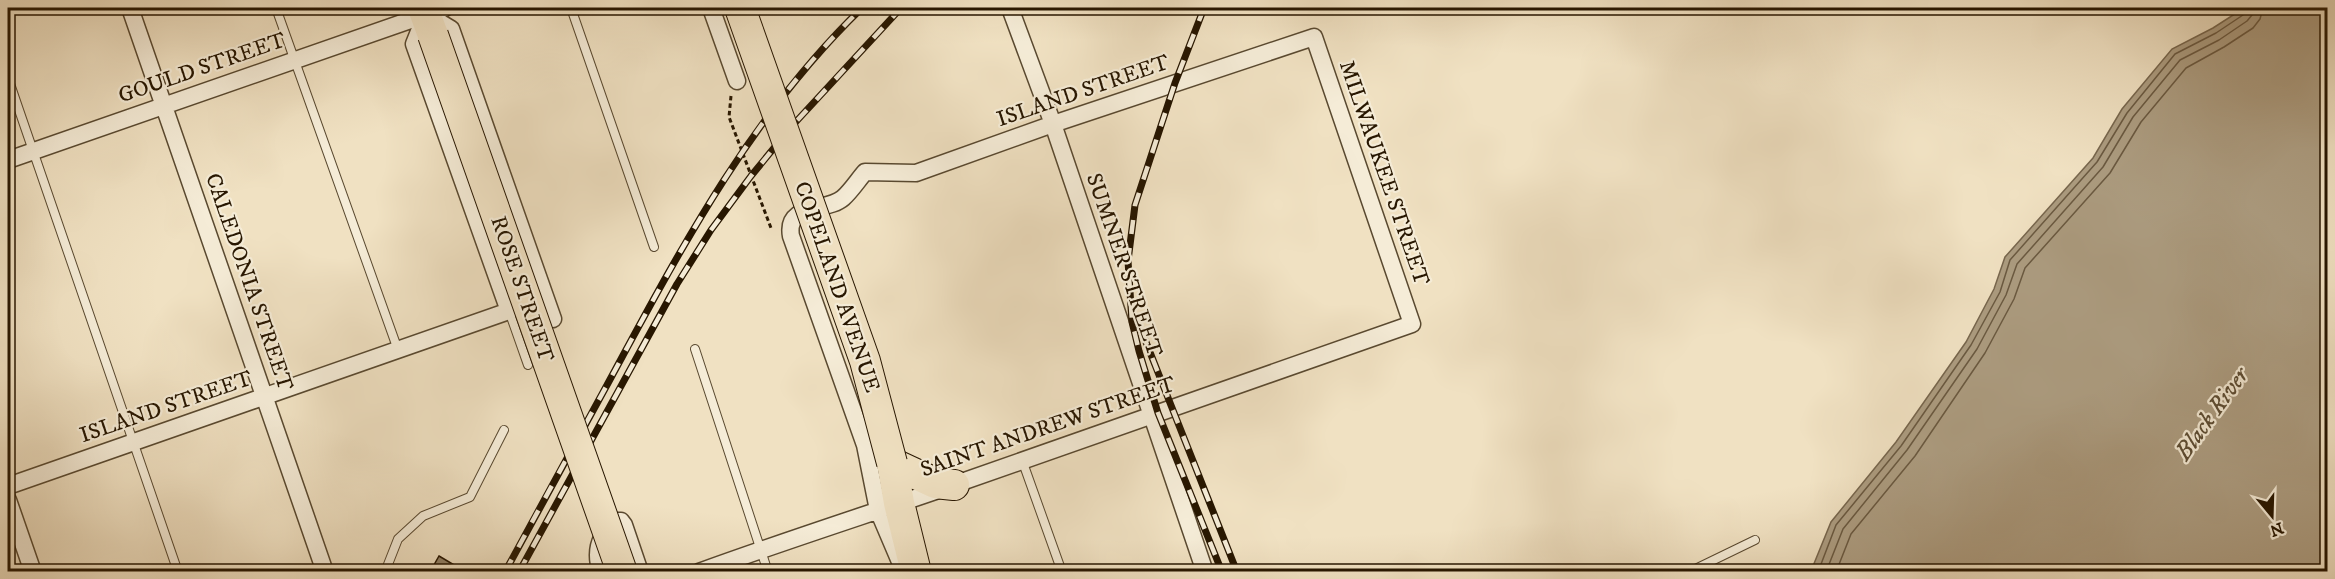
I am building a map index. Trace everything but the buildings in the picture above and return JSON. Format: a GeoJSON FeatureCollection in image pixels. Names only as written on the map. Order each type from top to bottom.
{"type":"FeatureCollection","features":[{"type":"Feature","properties":{"kind":"highway","name":"COPELAND AVENUE"},"geometry":{"type":"LineString","coordinates":[[740,8],[865,360],[892,463],[889,506],[916,572]]}},
{"type":"Feature","properties":{"kind":"highway","name":"ROSE STREET"},"geometry":{"type":"LineString","coordinates":[[432,16],[621,572]]}},
{"type":"Feature","properties":{"kind":"highway"},"geometry":{"type":"LineString","coordinates":[[892,463],[935,483],[954,485]]}},
{"type":"Feature","properties":{"kind":"street","name":"CALEDONIA STREET"},"geometry":{"type":"LineString","coordinates":[[130,8],[325,572]]}},
{"type":"Feature","properties":{"kind":"street"},"geometry":{"type":"LineString","coordinates":[[711,8],[736,81]]}},
{"type":"Feature","properties":{"kind":"street","name":"SUMNER STREET"},"geometry":{"type":"LineString","coordinates":[[1010,8],[1053,124],[1205,572]]}},
{"type":"Feature","properties":{"kind":"street","name":"GOULD STREET"},"geometry":{"type":"LineString","coordinates":[[8,160],[294,60],[432,16]]}},
{"type":"Feature","properties":{"kind":"street"},"geometry":{"type":"LineString","coordinates":[[509,311],[414,44],[432,16],[451,29],[553,319]]}},
{"type":"Feature","properties":{"kind":"street","name":"ISLAND STREET"},"geometry":{"type":"LineString","coordinates":[[889,506],[865,445],[789,227],[791,222],[800,213],[841,199],[865,172],[916,173],[1053,124],[1314,37]]}},
{"type":"Feature","properties":{"kind":"street","name":"MILWAUKEE STREET"},"geometry":{"type":"LineString","coordinates":[[1314,37],[1412,324]]}},
{"type":"Feature","properties":{"kind":"street","name":"ISLAND STREET"},"geometry":{"type":"LineString","coordinates":[[8,486],[509,311]]}},
{"type":"Feature","properties":{"kind":"street","name":"SAINT ANDREW STREET"},"geometry":{"type":"LineString","coordinates":[[699,572],[1412,324]]}},
{"type":"Feature","properties":{"kind":"street"},"geometry":{"type":"LineString","coordinates":[[8,500],[33,572]]}},
{"type":"Feature","properties":{"kind":"street"},"geometry":{"type":"LineString","coordinates":[[889,506],[905,572]]}},
{"type":"Feature","properties":{"kind":"street"},"geometry":{"type":"LineString","coordinates":[[600,572],[596,560],[598,544],[616,521],[624,525],[640,572]]}},
{"type":"Feature","properties":{"kind":"lane"},"geometry":{"type":"LineString","coordinates":[[276,8],[398,350]]}},
{"type":"Feature","properties":{"kind":"lane"},"geometry":{"type":"LineString","coordinates":[[571,8],[654,247]]}},
{"type":"Feature","properties":{"kind":"lane"},"geometry":{"type":"LineString","coordinates":[[8,78],[178,572]]}},
{"type":"Feature","properties":{"kind":"lane"},"geometry":{"type":"LineString","coordinates":[[509,311],[528,365]]}},
{"type":"Feature","properties":{"kind":"lane"},"geometry":{"type":"LineString","coordinates":[[695,349],[768,572]]}},
{"type":"Feature","properties":{"kind":"lane"},"geometry":{"type":"LineString","coordinates":[[385,572],[398,539],[423,516],[470,497],[504,430]]}},
{"type":"Feature","properties":{"kind":"lane"},"geometry":{"type":"LineString","coordinates":[[1022,460],[1062,572]]}},
{"type":"Feature","properties":{"kind":"lane"},"geometry":{"type":"LineString","coordinates":[[1689,572],[1755,540]]}},
{"type":"Feature","properties":{"kind":"path"},"geometry":{"type":"LineString","coordinates":[[736,81],[729,117],[771,228]]}},
{"type":"Feature","properties":{"kind":"water","name":"Black River"},"geometry":{"type":"Polygon","coordinates":[[[2244,8],[2327,8],[2327,571],[1811,571],[1831,522],[1896,442],[1966,342],[1994,289],[2005,257],[2093,158],[2122,109],[2172,49],[2213,28],[2244,8]]]}},
{"type":"Feature","properties":{"kind":"railway"},"geometry":{"type":"LineString","coordinates":[[505,572],[662,284],[720,186],[785,93],[862,8]]}},
{"type":"Feature","properties":{"kind":"railway"},"geometry":{"type":"LineString","coordinates":[[519,572],[677,284],[711,230],[792,126],[901,8]]}},
{"type":"Feature","properties":{"kind":"railway"},"geometry":{"type":"LineString","coordinates":[[1204,8],[1175,83],[1135,205],[1128,261],[1132,322],[1139,351],[1158,413],[1222,572]]}},
{"type":"Feature","properties":{"kind":"railway"},"geometry":{"type":"LineString","coordinates":[[1142,332],[1237,572]]}}]}
